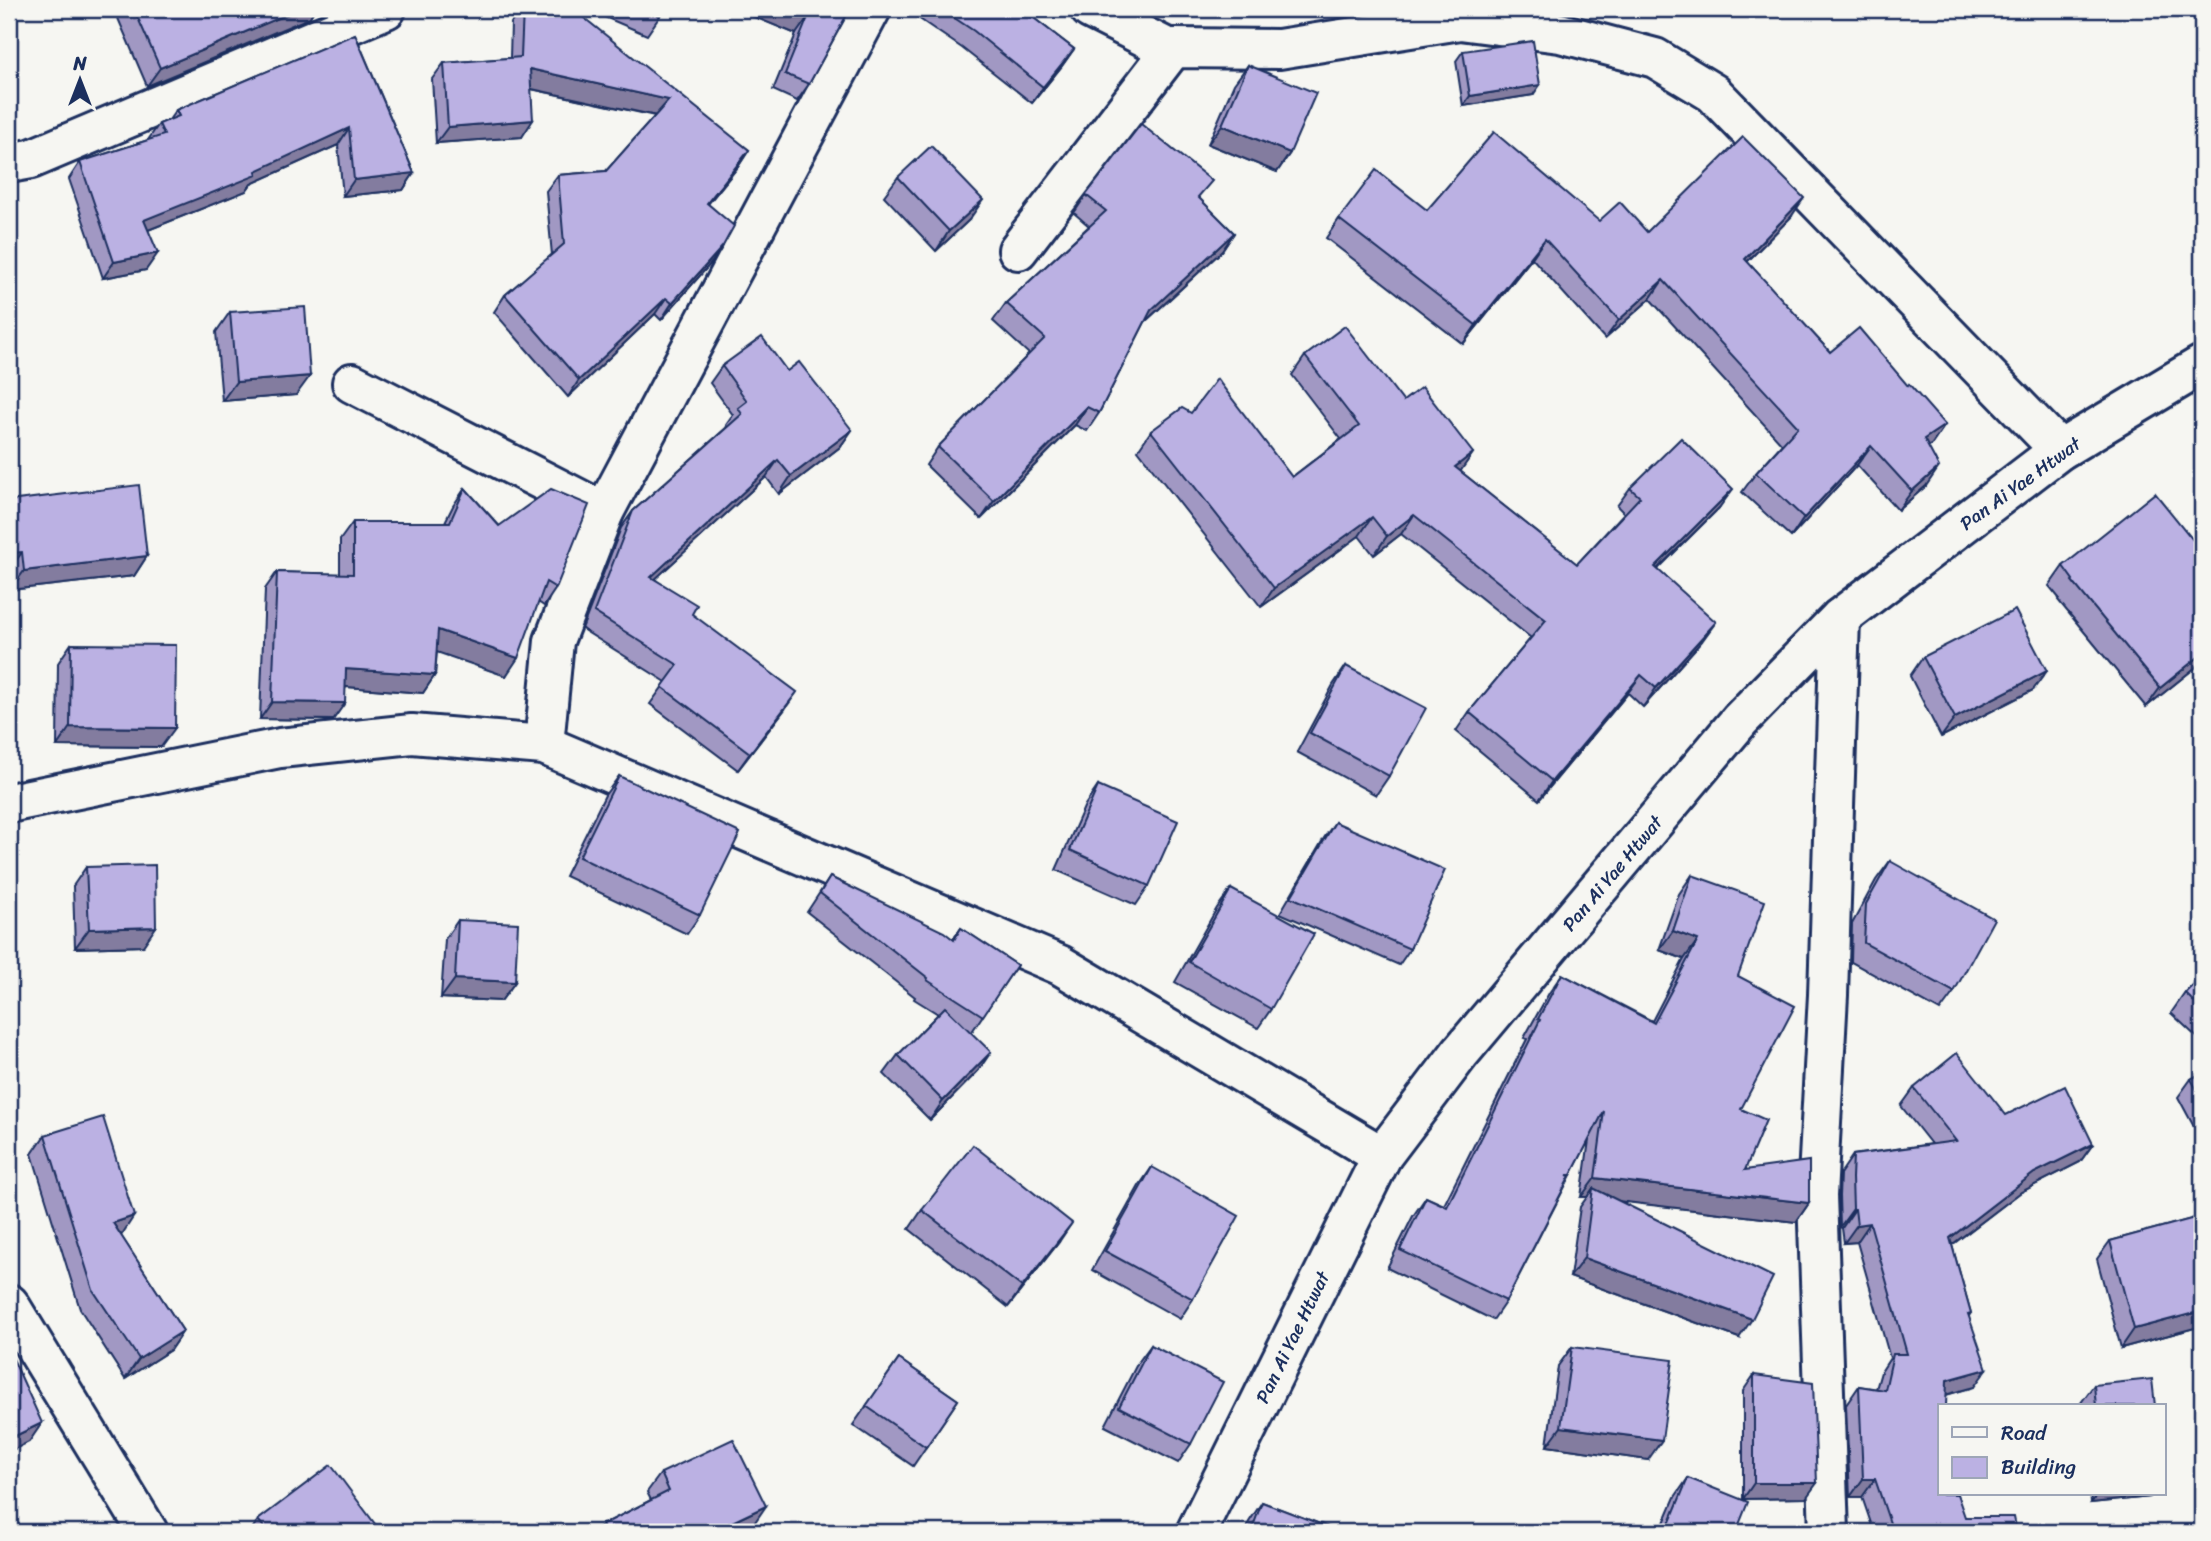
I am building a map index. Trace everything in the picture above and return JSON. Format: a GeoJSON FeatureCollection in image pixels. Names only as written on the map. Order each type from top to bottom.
{"type":"FeatureCollection","features":[{"type":"Feature","properties":{"kind":"street"},"geometry":{"type":"LineString","coordinates":[[9,163],[32,159],[386,9]]}},
{"type":"Feature","properties":{"kind":"street"},"geometry":{"type":"LineString","coordinates":[[544,745],[554,641],[604,512],[871,9]]}},
{"type":"Feature","properties":{"kind":"street"},"geometry":{"type":"LineString","coordinates":[[1090,9],[1169,49],[1279,49],[1461,15],[1560,33],[1655,58],[1713,93],[2060,450]]}},
{"type":"Feature","properties":{"kind":"street"},"geometry":{"type":"LineString","coordinates":[[1018,250],[1173,48]]}},
{"type":"Feature","properties":{"kind":"street","name":"Pan Ai Yae Htwat"},"geometry":{"type":"LineString","coordinates":[[1196,1532],[1382,1156],[1460,1053],[1740,720],[1840,618],[2060,450],[2202,365]]}},
{"type":"Feature","properties":{"kind":"street"},"geometry":{"type":"LineString","coordinates":[[352,383],[604,512]]}},
{"type":"Feature","properties":{"kind":"street"},"geometry":{"type":"LineString","coordinates":[[1829,1532],[1817,1196],[1828,995],[1840,618]]}},
{"type":"Feature","properties":{"kind":"street"},"geometry":{"type":"LineString","coordinates":[[9,803],[280,748],[412,734],[544,745],[1060,965],[1382,1156]]}},
{"type":"Feature","properties":{"kind":"street"},"geometry":{"type":"LineString","coordinates":[[9,1304],[148,1532]]}},
{"type":"Feature","properties":{"kind":"building"},"geometry":{"type":"Polygon","coordinates":[[[134,9],[300,9],[160,68],[134,9]]]}},
{"type":"Feature","properties":{"kind":"building"},"geometry":{"type":"Polygon","coordinates":[[[523,9],[573,9],[749,150],[707,203],[734,226],[723,246],[672,303],[666,298],[579,380],[505,295],[564,244],[558,175],[606,171],[669,100],[530,69],[533,120],[448,127],[444,63],[521,57],[523,9]]]}},
{"type":"Feature","properties":{"kind":"building"},"geometry":{"type":"Polygon","coordinates":[[[643,9],[662,9],[660,16],[643,9]]]}},
{"type":"Feature","properties":{"kind":"building"},"geometry":{"type":"Polygon","coordinates":[[[788,9],[850,9],[809,84],[785,74],[808,17],[788,9]]]}},
{"type":"Feature","properties":{"kind":"building"},"geometry":{"type":"Polygon","coordinates":[[[941,9],[1022,9],[1074,49],[1043,87],[974,31],[941,9]]]}},
{"type":"Feature","properties":{"kind":"building"},"geometry":{"type":"Polygon","coordinates":[[[355,34],[414,173],[354,180],[349,128],[256,171],[257,175],[144,220],[158,253],[114,262],[80,162],[164,135],[159,124],[179,116],[176,110],[355,34]]]}},
{"type":"Feature","properties":{"kind":"building"},"geometry":{"type":"Polygon","coordinates":[[[1533,41],[1540,85],[1470,96],[1463,51],[1533,41]]]}},
{"type":"Feature","properties":{"kind":"building"},"geometry":{"type":"Polygon","coordinates":[[[1248,65],[1316,93],[1290,153],[1222,125],[1248,65]]]}},
{"type":"Feature","properties":{"kind":"building"},"geometry":{"type":"Polygon","coordinates":[[[1141,124],[1212,181],[1198,197],[1234,233],[1151,310],[1099,413],[1087,407],[994,501],[938,447],[1045,338],[1006,303],[1106,211],[1086,195],[1141,124]]]}},
{"type":"Feature","properties":{"kind":"building"},"geometry":{"type":"Polygon","coordinates":[[[1494,132],[1599,221],[1620,202],[1647,232],[1743,137],[1804,198],[1745,259],[1830,352],[1859,328],[1945,425],[1924,439],[1939,467],[1912,491],[1871,446],[1804,518],[1756,473],[1798,427],[1663,280],[1619,320],[1545,239],[1476,325],[1339,219],[1376,170],[1427,210],[1494,132]]]}},
{"type":"Feature","properties":{"kind":"building"},"geometry":{"type":"Polygon","coordinates":[[[931,146],[983,200],[949,231],[898,177],[931,146]]]}},
{"type":"Feature","properties":{"kind":"building"},"geometry":{"type":"Polygon","coordinates":[[[305,307],[310,376],[236,382],[230,312],[305,307]]]}},
{"type":"Feature","properties":{"kind":"building"},"geometry":{"type":"Polygon","coordinates":[[[1345,326],[1403,401],[1422,387],[1473,453],[1455,467],[1577,564],[1640,497],[1630,488],[1681,438],[1733,489],[1655,567],[1716,622],[1656,688],[1641,675],[1552,781],[1469,712],[1546,620],[1414,515],[1387,536],[1372,517],[1274,588],[1151,431],[1182,408],[1191,413],[1217,379],[1292,477],[1359,426],[1305,356],[1345,326]]]}},
{"type":"Feature","properties":{"kind":"building"},"geometry":{"type":"Polygon","coordinates":[[[762,337],[787,371],[799,362],[852,430],[791,476],[778,460],[651,577],[697,605],[692,614],[797,692],[750,753],[662,687],[678,665],[594,612],[633,511],[742,414],[738,408],[747,401],[722,366],[762,337]]]}},
{"type":"Feature","properties":{"kind":"building"},"geometry":{"type":"Polygon","coordinates":[[[139,485],[147,556],[24,571],[22,552],[9,553],[9,501],[139,485]]]}},
{"type":"Feature","properties":{"kind":"building"},"geometry":{"type":"Polygon","coordinates":[[[465,488],[499,526],[551,489],[589,505],[556,588],[546,582],[518,658],[438,630],[435,675],[346,669],[345,703],[272,702],[277,572],[353,574],[353,522],[450,522],[465,488]]]}},
{"type":"Feature","properties":{"kind":"building"},"geometry":{"type":"Polygon","coordinates":[[[2155,493],[2202,551],[2202,654],[2160,688],[2072,581],[2063,566],[2155,493]]]}},
{"type":"Feature","properties":{"kind":"building"},"geometry":{"type":"Polygon","coordinates":[[[2015,610],[2047,671],[1955,718],[1923,657],[2015,610]]]}},
{"type":"Feature","properties":{"kind":"building"},"geometry":{"type":"Polygon","coordinates":[[[71,644],[176,645],[175,728],[70,727],[71,644]]]}},
{"type":"Feature","properties":{"kind":"building"},"geometry":{"type":"Polygon","coordinates":[[[1346,666],[1426,708],[1389,776],[1310,733],[1346,666]]]}},
{"type":"Feature","properties":{"kind":"building"},"geometry":{"type":"Polygon","coordinates":[[[619,776],[740,833],[700,915],[579,857],[619,776]]]}},
{"type":"Feature","properties":{"kind":"building"},"geometry":{"type":"Polygon","coordinates":[[[1098,786],[1178,821],[1149,886],[1070,850],[1098,786]]]}},
{"type":"Feature","properties":{"kind":"building"},"geometry":{"type":"Polygon","coordinates":[[[1335,822],[1445,870],[1410,949],[1291,897],[1335,822]]]}},
{"type":"Feature","properties":{"kind":"building"},"geometry":{"type":"Polygon","coordinates":[[[1890,861],[1994,919],[1954,992],[1864,943],[1866,904],[1890,861]]]}},
{"type":"Feature","properties":{"kind":"building"},"geometry":{"type":"Polygon","coordinates":[[[155,865],[156,927],[89,929],[86,867],[155,865]]]}},
{"type":"Feature","properties":{"kind":"building"},"geometry":{"type":"Polygon","coordinates":[[[1692,875],[1765,901],[1738,976],[1795,1006],[1741,1109],[1766,1120],[1745,1170],[1809,1161],[1809,1203],[1595,1178],[1604,1111],[1571,1175],[1567,1175],[1570,1176],[1506,1301],[1400,1250],[1426,1197],[1447,1207],[1562,974],[1654,1023],[1698,940],[1673,931],[1692,875]]]}},
{"type":"Feature","properties":{"kind":"building"},"geometry":{"type":"Polygon","coordinates":[[[830,877],[944,932],[954,940],[961,928],[1017,965],[983,1016],[927,980],[928,978],[820,893],[830,877]]]}},
{"type":"Feature","properties":{"kind":"building"},"geometry":{"type":"Polygon","coordinates":[[[1231,889],[1314,934],[1271,1009],[1189,962],[1231,889]]]}},
{"type":"Feature","properties":{"kind":"building"},"geometry":{"type":"Polygon","coordinates":[[[458,920],[518,923],[515,982],[455,979],[458,920]]]}},
{"type":"Feature","properties":{"kind":"building"},"geometry":{"type":"Polygon","coordinates":[[[2202,976],[2202,1010],[2185,993],[2202,976]]]}},
{"type":"Feature","properties":{"kind":"building"},"geometry":{"type":"Polygon","coordinates":[[[945,1007],[991,1052],[943,1101],[898,1055],[945,1007]]]}},
{"type":"Feature","properties":{"kind":"building"},"geometry":{"type":"Polygon","coordinates":[[[1957,1053],[2006,1115],[2065,1086],[2093,1144],[2034,1173],[1950,1238],[1971,1313],[1968,1314],[1987,1369],[1947,1380],[1946,1404],[1938,1404],[1938,1496],[1958,1496],[1965,1517],[2014,1517],[2017,1532],[1893,1532],[1875,1479],[1863,1479],[1859,1386],[1885,1390],[1893,1354],[1907,1354],[1870,1223],[1857,1225],[1853,1209],[1853,1155],[1956,1141],[1914,1088],[1957,1053]]]}},
{"type":"Feature","properties":{"kind":"building"},"geometry":{"type":"Polygon","coordinates":[[[2202,1073],[2202,1099],[2191,1079],[2202,1073]]]}},
{"type":"Feature","properties":{"kind":"building"},"geometry":{"type":"Polygon","coordinates":[[[103,1117],[134,1216],[113,1223],[183,1331],[139,1359],[93,1290],[45,1135],[103,1117]]]}},
{"type":"Feature","properties":{"kind":"building"},"geometry":{"type":"Polygon","coordinates":[[[973,1145],[1072,1223],[1022,1287],[922,1210],[973,1145]]]}},
{"type":"Feature","properties":{"kind":"building"},"geometry":{"type":"Polygon","coordinates":[[[1152,1167],[1239,1216],[1193,1299],[1105,1251],[1152,1167]]]}},
{"type":"Feature","properties":{"kind":"building"},"geometry":{"type":"Polygon","coordinates":[[[1593,1188],[1773,1277],[1752,1319],[1584,1258],[1593,1188]]]}},
{"type":"Feature","properties":{"kind":"building"},"geometry":{"type":"Polygon","coordinates":[[[2202,1216],[2202,1311],[2134,1329],[2110,1241],[2202,1216]]]}},
{"type":"Feature","properties":{"kind":"building"},"geometry":{"type":"Polygon","coordinates":[[[1151,1345],[1223,1382],[1191,1444],[1119,1407],[1151,1345]]]}},
{"type":"Feature","properties":{"kind":"building"},"geometry":{"type":"Polygon","coordinates":[[[1572,1347],[1673,1360],[1662,1440],[1561,1427],[1572,1347]]]}},
{"type":"Feature","properties":{"kind":"building"},"geometry":{"type":"Polygon","coordinates":[[[9,1350],[42,1423],[9,1439],[9,1350]]]}},
{"type":"Feature","properties":{"kind":"building"},"geometry":{"type":"Polygon","coordinates":[[[899,1359],[958,1400],[926,1447],[866,1406],[899,1359]]]}},
{"type":"Feature","properties":{"kind":"building"},"geometry":{"type":"Polygon","coordinates":[[[1754,1375],[1813,1383],[1817,1483],[1754,1483],[1754,1375]]]}},
{"type":"Feature","properties":{"kind":"building"},"geometry":{"type":"Polygon","coordinates":[[[2152,1379],[2155,1404],[2096,1404],[2094,1385],[2152,1379]]]}},
{"type":"Feature","properties":{"kind":"building"},"geometry":{"type":"Polygon","coordinates":[[[733,1439],[766,1506],[711,1532],[606,1532],[602,1525],[669,1491],[661,1473],[733,1439]]]}},
{"type":"Feature","properties":{"kind":"building"},"geometry":{"type":"Polygon","coordinates":[[[331,1465],[381,1532],[268,1532],[258,1520],[331,1465]]]}},
{"type":"Feature","properties":{"kind":"building"},"geometry":{"type":"Polygon","coordinates":[[[1688,1478],[1748,1502],[1736,1532],[1675,1532],[1667,1529],[1688,1478]]]}},
{"type":"Feature","properties":{"kind":"building"},"geometry":{"type":"Polygon","coordinates":[[[1262,1502],[1341,1532],[1251,1532],[1262,1502]]]}}]}
